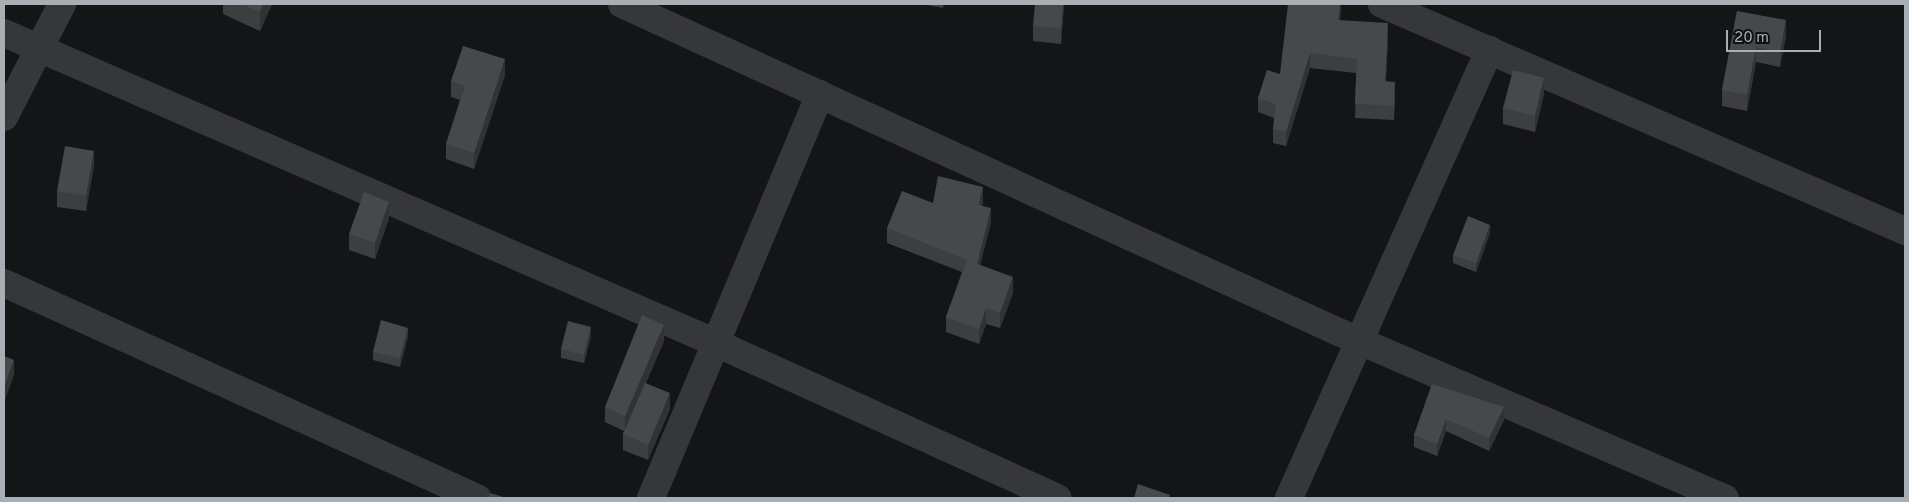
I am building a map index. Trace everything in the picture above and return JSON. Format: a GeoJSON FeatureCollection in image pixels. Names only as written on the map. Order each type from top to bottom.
{"type":"FeatureCollection","features":[{"type":"Feature","properties":{"kind":"street"},"geometry":{"type":"LineString","coordinates":[[4,117],[40,52],[62,4]]}},
{"type":"Feature","properties":{"kind":"street"},"geometry":{"type":"LineString","coordinates":[[622,4],[1357,340],[1725,498]]}},
{"type":"Feature","properties":{"kind":"street"},"geometry":{"type":"LineString","coordinates":[[1382,4],[1905,231]]}},
{"type":"Feature","properties":{"kind":"street"},"geometry":{"type":"LineString","coordinates":[[4,34],[40,52],[716,343],[1057,498]]}},
{"type":"Feature","properties":{"kind":"street"},"geometry":{"type":"LineString","coordinates":[[1289,498],[1357,340],[1489,50]]}},
{"type":"Feature","properties":{"kind":"street"},"geometry":{"type":"LineString","coordinates":[[651,498],[820,94]]}},
{"type":"Feature","properties":{"kind":"street"},"geometry":{"type":"LineString","coordinates":[[4,283],[477,498]]}},
{"type":"Feature","properties":{"kind":"building"},"geometry":{"type":"Polygon","coordinates":[[[242,4],[263,4],[260,12],[242,4]]]}},
{"type":"Feature","properties":{"kind":"building"},"geometry":{"type":"Polygon","coordinates":[[[1035,4],[1063,4],[1061,28],[1033,26],[1035,4]]]}},
{"type":"Feature","properties":{"kind":"building"},"geometry":{"type":"Polygon","coordinates":[[[1288,4],[1340,4],[1338,20],[1388,23],[1385,81],[1395,82],[1394,106],[1355,104],[1357,59],[1310,53],[1286,132],[1273,129],[1276,104],[1258,98],[1267,70],[1280,74],[1288,4]]]}},
{"type":"Feature","properties":{"kind":"building"},"geometry":{"type":"Polygon","coordinates":[[[1737,11],[1786,20],[1780,52],[1756,47],[1747,95],[1722,90],[1737,11]]]}},
{"type":"Feature","properties":{"kind":"building"},"geometry":{"type":"Polygon","coordinates":[[[463,46],[505,59],[474,153],[446,144],[465,86],[451,81],[463,46]]]}},
{"type":"Feature","properties":{"kind":"building"},"geometry":{"type":"Polygon","coordinates":[[[1513,70],[1544,78],[1535,116],[1503,108],[1513,70]]]}},
{"type":"Feature","properties":{"kind":"building"},"geometry":{"type":"Polygon","coordinates":[[[65,146],[94,151],[86,196],[57,191],[65,146]]]}},
{"type":"Feature","properties":{"kind":"building"},"geometry":{"type":"Polygon","coordinates":[[[938,176],[983,187],[979,205],[991,208],[977,264],[887,228],[902,191],[933,203],[938,176]]]}},
{"type":"Feature","properties":{"kind":"building"},"geometry":{"type":"Polygon","coordinates":[[[364,192],[389,202],[375,243],[349,234],[364,192]]]}},
{"type":"Feature","properties":{"kind":"building"},"geometry":{"type":"Polygon","coordinates":[[[1468,216],[1490,225],[1476,263],[1453,255],[1468,216]]]}},
{"type":"Feature","properties":{"kind":"building"},"geometry":{"type":"Polygon","coordinates":[[[967,260],[1013,277],[1000,313],[986,308],[979,329],[946,317],[967,260]]]}},
{"type":"Feature","properties":{"kind":"building"},"geometry":{"type":"Polygon","coordinates":[[[642,315],[664,325],[625,416],[605,407],[642,315]]]}},
{"type":"Feature","properties":{"kind":"building"},"geometry":{"type":"Polygon","coordinates":[[[381,320],[408,328],[400,358],[373,352],[381,320]]]}},
{"type":"Feature","properties":{"kind":"building"},"geometry":{"type":"Polygon","coordinates":[[[568,321],[591,327],[584,355],[561,349],[568,321]]]}},
{"type":"Feature","properties":{"kind":"building"},"geometry":{"type":"Polygon","coordinates":[[[4,356],[14,360],[4,388],[4,356]]]}},
{"type":"Feature","properties":{"kind":"building"},"geometry":{"type":"Polygon","coordinates":[[[645,383],[670,393],[648,445],[623,434],[645,383]]]}},
{"type":"Feature","properties":{"kind":"building"},"geometry":{"type":"Polygon","coordinates":[[[1432,384],[1504,407],[1489,438],[1446,419],[1437,444],[1414,435],[1432,384]]]}},
{"type":"Feature","properties":{"kind":"building"},"geometry":{"type":"Polygon","coordinates":[[[1138,484],[1170,495],[1169,498],[1134,498],[1138,484]]]}},
{"type":"Feature","properties":{"kind":"building"},"geometry":{"type":"Polygon","coordinates":[[[490,493],[507,498],[489,498],[490,493]]]}}]}
